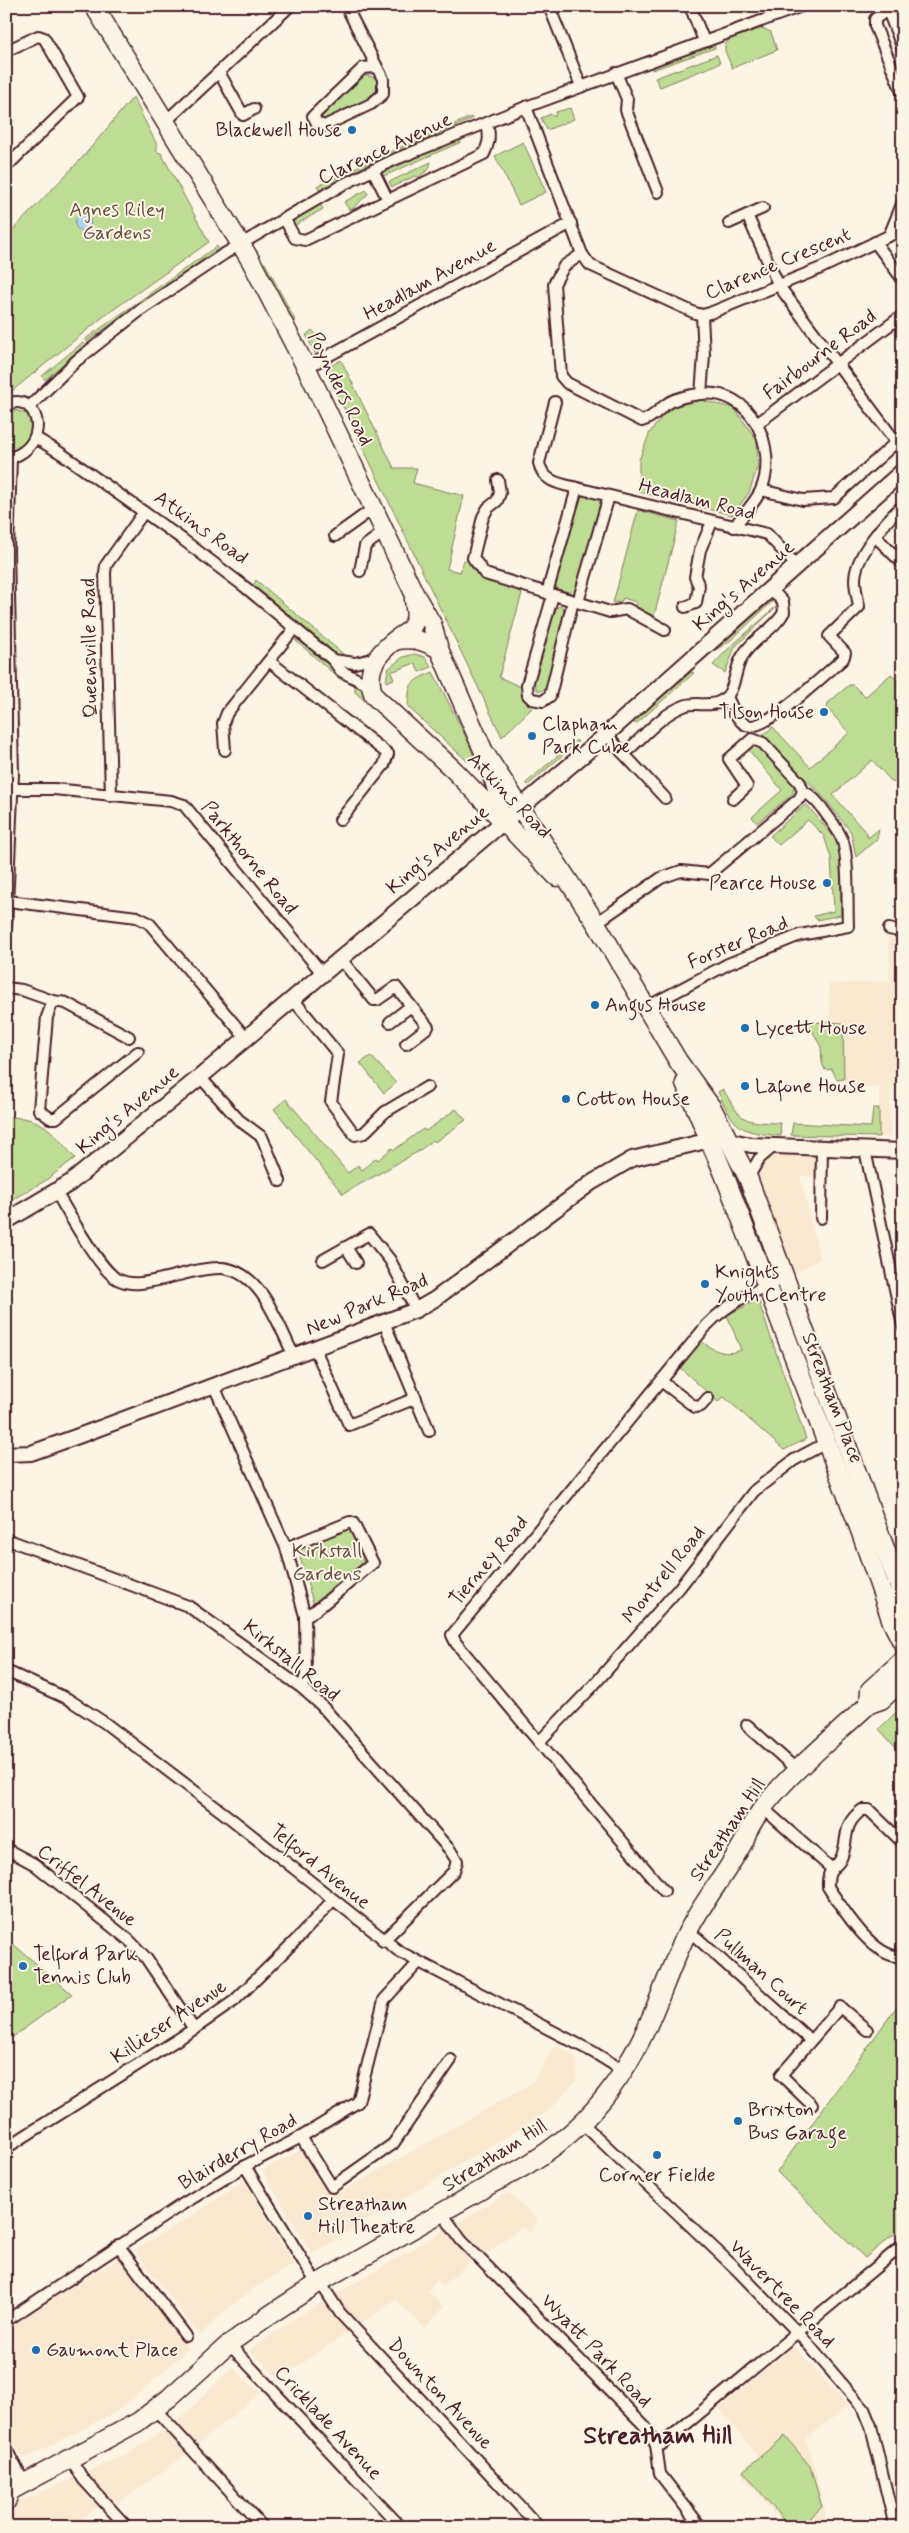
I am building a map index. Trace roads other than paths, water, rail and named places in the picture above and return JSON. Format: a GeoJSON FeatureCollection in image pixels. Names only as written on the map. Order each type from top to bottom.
{"type":"FeatureCollection","features":[{"type":"Feature","properties":{"kind":"highway","name":"Poynders Road"},"geometry":{"type":"LineString","coordinates":[[94,6],[241,244],[306,368],[414,593],[432,624],[439,649],[484,752],[518,806]]}},
{"type":"Feature","properties":{"kind":"highway"},"geometry":{"type":"LineString","coordinates":[[370,686],[370,668],[376,658],[393,641],[411,628],[417,614],[414,593]]}},
{"type":"Feature","properties":{"kind":"highway"},"geometry":{"type":"LineString","coordinates":[[393,641],[409,638],[425,641],[439,649]]}},
{"type":"Feature","properties":{"kind":"highway","name":"Atkins Road"},"geometry":{"type":"LineString","coordinates":[[370,686],[374,696],[442,757],[504,820],[584,907]]}},
{"type":"Feature","properties":{"kind":"highway","name":"Atkins Road"},"geometry":{"type":"LineString","coordinates":[[518,806],[596,923],[678,1061],[712,1108],[721,1137]]}},
{"type":"Feature","properties":{"kind":"highway","name":"Streatham Place"},"geometry":{"type":"LineString","coordinates":[[721,1137],[748,1178],[786,1278],[874,1515],[901,1594],[903,1616]]}},
{"type":"Feature","properties":{"kind":"highway","name":"Streatham Place"},"geometry":{"type":"LineString","coordinates":[[721,1137],[767,1286],[892,1622],[903,1644]]}},
{"type":"Feature","properties":{"kind":"highway","name":"Streatham Hill"},"geometry":{"type":"LineString","coordinates":[[869,1704],[870,1690],[903,1660]]}},
{"type":"Feature","properties":{"kind":"highway","name":"Streatham Hill"},"geometry":{"type":"LineString","coordinates":[[11,2492],[124,2431],[155,2410],[229,2344],[318,2283],[537,2160],[582,2123],[600,2104],[624,2071],[647,2026],[687,1933],[705,1901],[744,1841],[749,1829],[777,1791],[869,1704],[881,1700],[903,1680]]}},
{"type":"Feature","properties":{"kind":"main road","name":"King's Avenue"},"geometry":{"type":"LineString","coordinates":[[6,1221],[56,1192],[85,1172],[200,1077],[504,820],[518,806],[606,734],[902,472]]}},
{"type":"Feature","properties":{"kind":"main road"},"geometry":{"type":"LineString","coordinates":[[484,752],[504,820]]}},
{"type":"Feature","properties":{"kind":"main road"},"geometry":{"type":"LineString","coordinates":[[6,2454],[11,2492]]}},
{"type":"Feature","properties":{"kind":"street"},"geometry":{"type":"LineString","coordinates":[[165,122],[220,74],[290,6]]}},
{"type":"Feature","properties":{"kind":"street"},"geometry":{"type":"LineString","coordinates":[[346,6],[375,67],[383,79],[383,94],[371,104],[324,126],[317,123],[313,116],[363,68],[375,67]]}},
{"type":"Feature","properties":{"kind":"street"},"geometry":{"type":"LineString","coordinates":[[549,6],[581,86]]}},
{"type":"Feature","properties":{"kind":"street"},"geometry":{"type":"LineString","coordinates":[[690,6],[704,41]]}},
{"type":"Feature","properties":{"kind":"street","name":"Clarence Avenue"},"geometry":{"type":"LineString","coordinates":[[28,407],[76,361],[177,284],[284,218],[373,170],[526,107],[798,7]]}},
{"type":"Feature","properties":{"kind":"street"},"geometry":{"type":"LineString","coordinates":[[903,49],[886,8],[875,19],[876,26],[903,94]]}},
{"type":"Feature","properties":{"kind":"street"},"geometry":{"type":"LineString","coordinates":[[6,51],[38,36],[44,38],[78,97],[6,167]]}},
{"type":"Feature","properties":{"kind":"street"},"geometry":{"type":"LineString","coordinates":[[616,73],[627,99],[626,110],[658,192]]}},
{"type":"Feature","properties":{"kind":"street"},"geometry":{"type":"LineString","coordinates":[[220,74],[243,115],[254,109]]}},
{"type":"Feature","properties":{"kind":"street"},"geometry":{"type":"LineString","coordinates":[[526,107],[582,254],[564,266],[554,284],[561,376],[567,383],[642,421],[648,419],[671,401],[701,394],[723,397],[742,406],[758,423],[768,457],[761,490],[734,528]]}},
{"type":"Feature","properties":{"kind":"street"},"geometry":{"type":"LineString","coordinates":[[284,218],[295,238],[306,240],[484,154],[490,142],[489,129],[486,123]]}},
{"type":"Feature","properties":{"kind":"street"},"geometry":{"type":"LineString","coordinates":[[373,170],[388,200]]}},
{"type":"Feature","properties":{"kind":"street"},"geometry":{"type":"LineString","coordinates":[[889,236],[903,202]]}},
{"type":"Feature","properties":{"kind":"street"},"geometry":{"type":"LineString","coordinates":[[729,223],[762,208]]}},
{"type":"Feature","properties":{"kind":"street"},"geometry":{"type":"LineString","coordinates":[[747,215],[762,252],[779,286],[836,364],[900,439],[834,498],[803,500],[761,490]]}},
{"type":"Feature","properties":{"kind":"street","name":"Headlam Avenue"},"geometry":{"type":"LineString","coordinates":[[306,368],[571,223]]}},
{"type":"Feature","properties":{"kind":"street","name":"Clarence Crescent"},"geometry":{"type":"LineString","coordinates":[[582,254],[590,265],[702,315],[779,286],[903,229]]}},
{"type":"Feature","properties":{"kind":"street"},"geometry":{"type":"LineString","coordinates":[[875,242],[903,280]]}},
{"type":"Feature","properties":{"kind":"street"},"geometry":{"type":"LineString","coordinates":[[701,394],[704,355],[702,315]]}},
{"type":"Feature","properties":{"kind":"street","name":"Fairbourne Road"},"geometry":{"type":"LineString","coordinates":[[758,423],[903,315]]}},
{"type":"Feature","properties":{"kind":"street"},"geometry":{"type":"LineString","coordinates":[[6,406],[17,402],[28,407],[36,418],[36,438],[28,448],[9,457],[7,614],[9,757],[12,789],[6,927]]}},
{"type":"Feature","properties":{"kind":"street","name":"Headlam Road"},"geometry":{"type":"LineString","coordinates":[[555,402],[539,463],[541,471],[553,482],[734,528],[766,534],[797,566]]}},
{"type":"Feature","properties":{"kind":"street","name":"Atkins Road"},"geometry":{"type":"LineString","coordinates":[[36,438],[144,512],[236,580],[333,660],[341,671],[370,686]]}},
{"type":"Feature","properties":{"kind":"street"},"geometry":{"type":"LineString","coordinates":[[498,480],[500,493],[497,501],[488,508],[483,517],[474,558],[485,574],[610,612],[627,609],[665,630]]}},
{"type":"Feature","properties":{"kind":"street"},"geometry":{"type":"LineString","coordinates":[[577,488],[528,685],[528,694],[537,701],[543,701],[550,696],[576,601],[609,496]]}},
{"type":"Feature","properties":{"kind":"street"},"geometry":{"type":"LineString","coordinates":[[727,697],[738,717],[750,726],[764,722],[790,704],[843,658],[845,653],[829,636],[859,607],[855,579],[858,563],[870,543],[903,505]]}},
{"type":"Feature","properties":{"kind":"street"},"geometry":{"type":"LineString","coordinates":[[335,536],[374,508]]}},
{"type":"Feature","properties":{"kind":"street","name":"Queensville Road"},"geometry":{"type":"LineString","coordinates":[[111,796],[105,573],[106,565],[144,512]]}},
{"type":"Feature","properties":{"kind":"street"},"geometry":{"type":"LineString","coordinates":[[685,607],[696,603],[699,586],[695,577],[700,550],[712,522]]}},
{"type":"Feature","properties":{"kind":"street"},"geometry":{"type":"LineString","coordinates":[[360,571],[365,546],[385,531]]}},
{"type":"Feature","properties":{"kind":"street"},"geometry":{"type":"LineString","coordinates":[[876,537],[903,564]]}},
{"type":"Feature","properties":{"kind":"street"},"geometry":{"type":"LineString","coordinates":[[622,752],[627,751],[670,712],[685,705],[713,704],[727,697],[738,664],[747,649],[784,612],[783,602],[771,589]]}},
{"type":"Feature","properties":{"kind":"street"},"geometry":{"type":"LineString","coordinates":[[225,750],[224,718],[294,629]]}},
{"type":"Feature","properties":{"kind":"street"},"geometry":{"type":"LineString","coordinates":[[333,660],[355,664],[376,658]]}},
{"type":"Feature","properties":{"kind":"street"},"geometry":{"type":"LineString","coordinates":[[269,661],[388,754],[384,765],[340,820]]}},
{"type":"Feature","properties":{"kind":"street"},"geometry":{"type":"LineString","coordinates":[[606,734],[665,798]]}},
{"type":"Feature","properties":{"kind":"street"},"geometry":{"type":"LineString","coordinates":[[596,923],[661,878],[681,871],[710,874],[800,798],[803,791],[800,784],[762,743],[752,738],[729,759],[747,786],[732,799]]}},
{"type":"Feature","properties":{"kind":"street","name":"Parkthorne Road"},"geometry":{"type":"LineString","coordinates":[[12,789],[54,789],[171,801],[184,806],[322,973]]}},
{"type":"Feature","properties":{"kind":"street","name":"Forster Road"},"geometry":{"type":"LineString","coordinates":[[647,1006],[728,964],[800,935],[848,926],[843,842],[823,809],[803,791]]}},
{"type":"Feature","properties":{"kind":"street"},"geometry":{"type":"LineString","coordinates":[[8,901],[143,919],[154,927],[246,1038]]}},
{"type":"Feature","properties":{"kind":"street"},"geometry":{"type":"LineString","coordinates":[[889,929],[903,932]]}},
{"type":"Feature","properties":{"kind":"street"},"geometry":{"type":"LineString","coordinates":[[340,958],[374,1000],[377,1000],[396,987],[428,1027],[406,1044]]}},
{"type":"Feature","properties":{"kind":"street"},"geometry":{"type":"LineString","coordinates":[[6,988],[22,990],[53,1001],[66,1003],[129,1037]]}},
{"type":"Feature","properties":{"kind":"street"},"geometry":{"type":"LineString","coordinates":[[292,998],[338,1054],[331,1102],[354,1135],[364,1133],[385,1112],[427,1087]]}},
{"type":"Feature","properties":{"kind":"street"},"geometry":{"type":"LineString","coordinates":[[53,1001],[48,1017],[38,1102],[39,1110],[45,1116],[56,1118],[138,1052]]}},
{"type":"Feature","properties":{"kind":"street"},"geometry":{"type":"LineString","coordinates":[[390,1022],[411,1006]]}},
{"type":"Feature","properties":{"kind":"street"},"geometry":{"type":"LineString","coordinates":[[200,1077],[239,1120],[262,1137],[280,1181]]}},
{"type":"Feature","properties":{"kind":"street","name":"New Park Road"},"geometry":{"type":"LineString","coordinates":[[6,1454],[31,1453],[416,1310],[435,1299],[591,1182],[622,1163],[651,1152],[721,1137],[742,1144],[903,1151]]}},
{"type":"Feature","properties":{"kind":"street"},"geometry":{"type":"LineString","coordinates":[[748,1178],[759,1159],[774,1146]]}},
{"type":"Feature","properties":{"kind":"street"},"geometry":{"type":"LineString","coordinates":[[821,1218],[822,1148]]}},
{"type":"Feature","properties":{"kind":"street"},"geometry":{"type":"LineString","coordinates":[[865,1150],[903,1326]]}},
{"type":"Feature","properties":{"kind":"street"},"geometry":{"type":"LineString","coordinates":[[56,1192],[102,1266],[116,1279],[125,1282],[144,1283],[222,1268],[242,1275],[262,1296],[294,1356]]}},
{"type":"Feature","properties":{"kind":"street"},"geometry":{"type":"LineString","coordinates":[[323,1260],[365,1235],[371,1236],[390,1260],[416,1310]]}},
{"type":"Feature","properties":{"kind":"street"},"geometry":{"type":"LineString","coordinates":[[346,1247],[356,1263]]}},
{"type":"Feature","properties":{"kind":"street","name":"Tierney Road"},"geometry":{"type":"LineString","coordinates":[[664,1891],[456,1643],[452,1635],[719,1313],[736,1301],[786,1278]]}},
{"type":"Feature","properties":{"kind":"street"},"geometry":{"type":"LineString","coordinates":[[384,1322],[429,1431]]}},
{"type":"Feature","properties":{"kind":"street"},"geometry":{"type":"LineString","coordinates":[[315,1349],[349,1425],[416,1398]]}},
{"type":"Feature","properties":{"kind":"street"},"geometry":{"type":"LineString","coordinates":[[661,1381],[695,1408],[701,1406],[708,1398]]}},
{"type":"Feature","properties":{"kind":"street"},"geometry":{"type":"LineString","coordinates":[[214,1386],[286,1548],[305,1616],[306,1675],[302,1688]]}},
{"type":"Feature","properties":{"kind":"street","name":"Montrell Road"},"geometry":{"type":"LineString","coordinates":[[539,1742],[598,1680],[680,1588],[754,1491],[794,1460],[826,1443]]}},
{"type":"Feature","properties":{"kind":"street"},"geometry":{"type":"LineString","coordinates":[[286,1548],[350,1522],[353,1523],[373,1563],[316,1610],[305,1616]]}},
{"type":"Feature","properties":{"kind":"street","name":"Kirkstall Road"},"geometry":{"type":"LineString","coordinates":[[6,1539],[188,1606],[302,1688],[321,1706],[450,1850],[457,1861],[454,1871],[383,1940]]}},
{"type":"Feature","properties":{"kind":"street","name":"Telford Avenue"},"geometry":{"type":"LineString","coordinates":[[6,1671],[61,1696],[105,1723],[230,1818],[332,1901],[383,1940],[418,1963],[593,2052],[624,2071]]}},
{"type":"Feature","properties":{"kind":"street"},"geometry":{"type":"LineString","coordinates":[[747,1725],[798,1771]]}},
{"type":"Feature","properties":{"kind":"street"},"geometry":{"type":"LineString","coordinates":[[764,1809],[831,1868]]}},
{"type":"Feature","properties":{"kind":"street"},"geometry":{"type":"LineString","coordinates":[[903,1843],[869,1810],[862,1810],[850,1822],[845,1834],[842,1857],[831,1868],[828,1876],[828,1887],[864,1937],[889,1954],[896,1957],[903,1956]]}},
{"type":"Feature","properties":{"kind":"street","name":"Criffel Avenue"},"geometry":{"type":"LineString","coordinates":[[6,1849],[34,1864],[130,1941],[146,1958],[194,2029]]}},
{"type":"Feature","properties":{"kind":"street","name":"Killieser Avenue"},"geometry":{"type":"LineString","coordinates":[[6,2148],[194,2029],[249,1988],[332,1901]]}},
{"type":"Feature","properties":{"kind":"street","name":"Pullman Court"},"geometry":{"type":"LineString","coordinates":[[687,1933],[696,1937],[810,2040]]}},
{"type":"Feature","properties":{"kind":"street","name":"Blairderry Road"},"geometry":{"type":"LineString","coordinates":[[6,2321],[118,2245],[245,2166],[301,2137],[358,2102],[384,2000],[418,1963]]}},
{"type":"Feature","properties":{"kind":"street","name":"Pullman Court"},"geometry":{"type":"LineString","coordinates":[[812,2105],[781,2075],[840,2007],[867,2030]]}},
{"type":"Feature","properties":{"kind":"street"},"geometry":{"type":"LineString","coordinates":[[301,2137],[332,2187],[393,2144],[452,2060]]}},
{"type":"Feature","properties":{"kind":"street","name":"Wavertree Road"},"geometry":{"type":"LineString","coordinates":[[582,2123],[673,2207],[796,2331],[859,2402],[868,2417],[895,2527]]}},
{"type":"Feature","properties":{"kind":"street","name":"Downton Avenue"},"geometry":{"type":"LineString","coordinates":[[245,2166],[297,2253],[340,2312],[539,2527]]}},
{"type":"Feature","properties":{"kind":"street","name":"Wyatt Park Road"},"geometry":{"type":"LineString","coordinates":[[442,2213],[461,2240],[644,2425],[656,2446],[660,2474],[701,2527]]}},
{"type":"Feature","properties":{"kind":"street"},"geometry":{"type":"LineString","coordinates":[[118,2245],[186,2336]]}},
{"type":"Feature","properties":{"kind":"street"},"geometry":{"type":"LineString","coordinates":[[656,2446],[661,2445],[796,2331],[903,2245]]}},
{"type":"Feature","properties":{"kind":"street","name":"Cricklade Avenue"},"geometry":{"type":"LineString","coordinates":[[229,2344],[401,2527]]}},
{"type":"Feature","properties":{"kind":"street"},"geometry":{"type":"LineString","coordinates":[[155,2410],[263,2527]]}},
{"type":"Feature","properties":{"kind":"street"},"geometry":{"type":"LineString","coordinates":[[71,2459],[83,2479],[127,2527]]}},
{"type":"Feature","properties":{"kind":"water"},"geometry":{"type":"Polygon","coordinates":[[[83,215],[89,217],[91,223],[89,229],[83,231],[77,229],[75,223],[77,217],[83,215]]]}},
{"type":"Feature","properties":{"kind":"place","name":"Blackwell House"},"geometry":{"type":"Point","coordinates":[352,130]}},
{"type":"Feature","properties":{"kind":"place","name":"Tilson House"},"geometry":{"type":"Point","coordinates":[824,712]}},
{"type":"Feature","properties":{"kind":"place","name":"Clapham Park Cube"},"geometry":{"type":"Point","coordinates":[532,736]}},
{"type":"Feature","properties":{"kind":"place","name":"Pearce House"},"geometry":{"type":"Point","coordinates":[827,883]}},
{"type":"Feature","properties":{"kind":"place","name":"Angus House"},"geometry":{"type":"Point","coordinates":[595,1005]}},
{"type":"Feature","properties":{"kind":"place","name":"Lycett House"},"geometry":{"type":"Point","coordinates":[745,1028]}},
{"type":"Feature","properties":{"kind":"place","name":"Lafone House"},"geometry":{"type":"Point","coordinates":[745,1086]}},
{"type":"Feature","properties":{"kind":"place","name":"Cotton House"},"geometry":{"type":"Point","coordinates":[566,1099]}},
{"type":"Feature","properties":{"kind":"place","name":"Knights Youth Centre"},"geometry":{"type":"Point","coordinates":[705,1284]}},
{"type":"Feature","properties":{"kind":"place","name":"Telford Park Tennis Club"},"geometry":{"type":"Point","coordinates":[23,1966]}},
{"type":"Feature","properties":{"kind":"place","name":"Brixton Bus Garage"},"geometry":{"type":"Point","coordinates":[738,2121]}},
{"type":"Feature","properties":{"kind":"place","name":"Corner Fielde"},"geometry":{"type":"Point","coordinates":[657,2155]}},
{"type":"Feature","properties":{"kind":"place","name":"Streatham Hill Theatre"},"geometry":{"type":"Point","coordinates":[308,2216]}},
{"type":"Feature","properties":{"kind":"place","name":"Gaumont Place"},"geometry":{"type":"Point","coordinates":[36,2350]}},
{"type":"Feature","properties":{"kind":"district","name":"Streatham Hill"},"geometry":{"type":"Point","coordinates":[658,2436]}},
{"type":"Feature","properties":{"kind":"park label","name":"Agnes Riley Gardens"},"geometry":{"type":"Point","coordinates":[117,222]}},
{"type":"Feature","properties":{"kind":"park label","name":"Kirkstall Gardens"},"geometry":{"type":"Point","coordinates":[327,1562]}}]}
